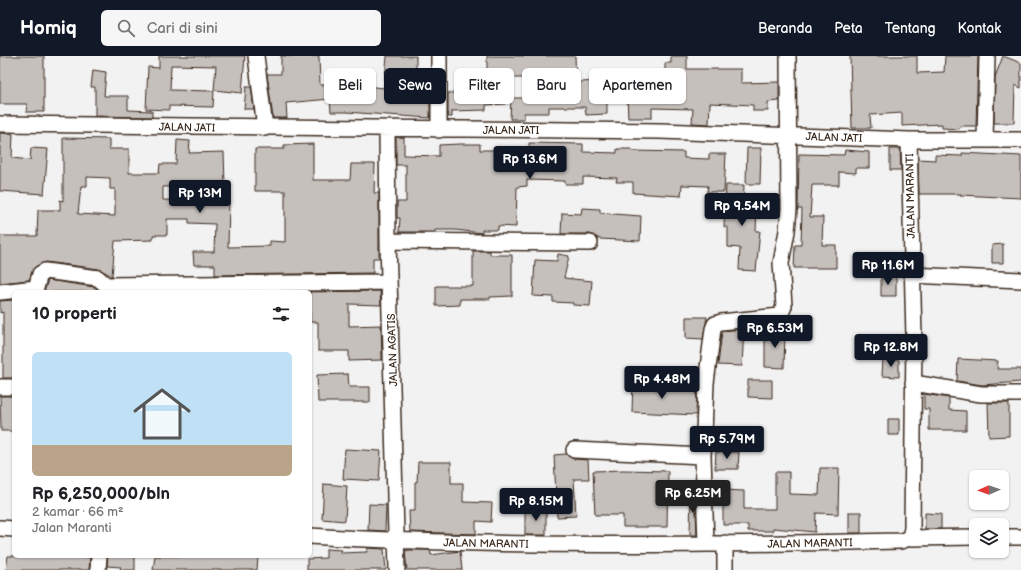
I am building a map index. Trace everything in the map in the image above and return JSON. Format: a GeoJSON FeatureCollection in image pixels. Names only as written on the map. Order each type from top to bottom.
{"type":"FeatureCollection","features":[{"type":"Feature","properties":{"kind":"street"},"geometry":{"type":"LineString","coordinates":[[256,56],[265,128]]}},
{"type":"Feature","properties":{"kind":"street"},"geometry":{"type":"LineString","coordinates":[[439,56],[439,130]]}},
{"type":"Feature","properties":{"kind":"street"},"geometry":{"type":"LineString","coordinates":[[706,543],[703,456],[706,383],[710,340],[715,324],[721,322],[775,317],[780,316],[783,312],[782,263],[789,209],[788,56]]}},
{"type":"Feature","properties":{"kind":"street"},"geometry":{"type":"LineString","coordinates":[[984,140],[986,56]]}},
{"type":"Feature","properties":{"kind":"street","name":"JALAN JATI"},"geometry":{"type":"LineString","coordinates":[[0,124],[387,130],[660,132],[909,140],[1021,140]]}},
{"type":"Feature","properties":{"kind":"street","name":"JALAN AGATIS"},"geometry":{"type":"LineString","coordinates":[[387,130],[388,241],[397,570]]}},
{"type":"Feature","properties":{"kind":"street","name":"JALAN MARANTI"},"geometry":{"type":"LineString","coordinates":[[312,536],[397,541],[608,544],[901,541],[910,538],[912,528],[914,338],[911,275],[909,140]]}},
{"type":"Feature","properties":{"kind":"street"},"geometry":{"type":"LineString","coordinates":[[388,241],[590,243]]}},
{"type":"Feature","properties":{"kind":"street"},"geometry":{"type":"LineString","coordinates":[[18,290],[36,288],[40,274],[45,271],[98,278],[105,284],[201,288],[389,282]]}},
{"type":"Feature","properties":{"kind":"street"},"geometry":{"type":"LineString","coordinates":[[911,275],[1021,281]]}},
{"type":"Feature","properties":{"kind":"street"},"geometry":{"type":"LineString","coordinates":[[0,292],[12,291]]}},
{"type":"Feature","properties":{"kind":"street"},"geometry":{"type":"LineString","coordinates":[[655,380],[706,383]]}},
{"type":"Feature","properties":{"kind":"street"},"geometry":{"type":"LineString","coordinates":[[913,383],[981,394],[1020,394]]}},
{"type":"Feature","properties":{"kind":"street"},"geometry":{"type":"LineString","coordinates":[[0,387],[12,387]]}},
{"type":"Feature","properties":{"kind":"street"},"geometry":{"type":"LineString","coordinates":[[574,450],[703,456]]}},
{"type":"Feature","properties":{"kind":"street"},"geometry":{"type":"LineString","coordinates":[[0,528],[12,529]]}},
{"type":"Feature","properties":{"kind":"street"},"geometry":{"type":"LineString","coordinates":[[1009,537],[1021,537]]}},
{"type":"Feature","properties":{"kind":"street"},"geometry":{"type":"LineString","coordinates":[[910,538],[969,538]]}},
{"type":"Feature","properties":{"kind":"street"},"geometry":{"type":"LineString","coordinates":[[725,543],[725,570]]}},
{"type":"Feature","properties":{"kind":"street"},"geometry":{"type":"LineString","coordinates":[[98,570],[99,558]]}},
{"type":"Feature","properties":{"kind":"building"},"geometry":{"type":"Polygon","coordinates":[[[0,56],[44,56],[44,112],[26,112],[27,104],[0,104],[0,56]]]}},
{"type":"Feature","properties":{"kind":"building"},"geometry":{"type":"Polygon","coordinates":[[[159,56],[245,56],[242,93],[214,90],[216,66],[171,65],[170,90],[214,91],[213,107],[169,106],[169,110],[146,109],[148,67],[159,68],[159,56]]]}},
{"type":"Feature","properties":{"kind":"building"},"geometry":{"type":"Polygon","coordinates":[[[281,56],[319,56],[320,85],[324,85],[324,100],[286,103],[287,118],[273,118],[267,74],[281,74],[281,56]]]}},
{"type":"Feature","properties":{"kind":"building"},"geometry":{"type":"Polygon","coordinates":[[[387,56],[416,56],[416,68],[386,68],[387,56]]]}},
{"type":"Feature","properties":{"kind":"building"},"geometry":{"type":"Polygon","coordinates":[[[487,56],[575,56],[575,68],[522,68],[522,78],[514,78],[514,68],[487,68],[487,56]]]}},
{"type":"Feature","properties":{"kind":"building"},"geometry":{"type":"Polygon","coordinates":[[[671,56],[687,56],[687,69],[741,69],[741,83],[779,82],[779,101],[768,102],[768,111],[753,111],[753,105],[710,103],[709,124],[692,123],[693,109],[652,108],[652,118],[628,118],[627,104],[686,104],[686,68],[665,68],[665,63],[671,63],[671,56]]]}},
{"type":"Feature","properties":{"kind":"building"},"geometry":{"type":"Polygon","coordinates":[[[850,56],[917,56],[917,73],[944,72],[945,56],[978,56],[976,126],[960,126],[959,129],[942,128],[942,124],[902,126],[902,113],[870,115],[871,128],[852,128],[850,56]]]}},
{"type":"Feature","properties":{"kind":"building"},"geometry":{"type":"Polygon","coordinates":[[[1003,56],[1021,63],[1021,88],[1015,85],[1014,123],[994,123],[995,77],[1003,56]]]}},
{"type":"Feature","properties":{"kind":"building"},"geometry":{"type":"Polygon","coordinates":[[[93,70],[106,72],[104,96],[128,96],[128,110],[152,111],[152,117],[95,116],[95,87],[91,87],[93,70]]]}},
{"type":"Feature","properties":{"kind":"building"},"geometry":{"type":"Polygon","coordinates":[[[581,82],[589,82],[589,104],[607,104],[607,114],[586,115],[585,107],[549,107],[549,113],[524,113],[524,119],[510,119],[511,104],[514,104],[514,98],[522,98],[522,104],[581,104],[581,82]]]}},
{"type":"Feature","properties":{"kind":"building"},"geometry":{"type":"Polygon","coordinates":[[[246,87],[251,87],[254,109],[244,109],[246,87]]]}},
{"type":"Feature","properties":{"kind":"building"},"geometry":{"type":"Polygon","coordinates":[[[376,87],[384,88],[384,104],[430,104],[430,118],[331,112],[330,104],[376,104],[376,87]]]}},
{"type":"Feature","properties":{"kind":"building"},"geometry":{"type":"Polygon","coordinates":[[[448,93],[454,93],[454,104],[505,104],[486,105],[486,110],[452,111],[452,117],[448,117],[448,93]]]}},
{"type":"Feature","properties":{"kind":"building"},"geometry":{"type":"Polygon","coordinates":[[[0,133],[13,134],[12,158],[30,160],[31,148],[48,149],[44,194],[0,191],[0,133]]]}},
{"type":"Feature","properties":{"kind":"building"},"geometry":{"type":"Polygon","coordinates":[[[396,137],[404,137],[404,155],[439,156],[439,145],[460,144],[480,144],[480,150],[529,150],[529,143],[583,144],[583,152],[617,153],[617,149],[632,149],[632,151],[684,152],[684,158],[709,159],[709,154],[726,154],[724,192],[707,192],[708,186],[682,185],[681,196],[633,193],[633,182],[616,182],[617,178],[583,177],[583,184],[565,184],[565,181],[527,180],[527,186],[517,187],[516,227],[498,226],[498,230],[482,230],[482,233],[455,230],[435,230],[435,232],[399,232],[400,218],[397,218],[397,202],[406,202],[406,165],[396,165],[396,137]]]}},
{"type":"Feature","properties":{"kind":"building"},"geometry":{"type":"Polygon","coordinates":[[[63,138],[109,139],[109,149],[129,149],[129,173],[159,173],[160,164],[176,164],[177,140],[190,141],[189,153],[224,152],[225,185],[163,187],[163,200],[229,203],[228,247],[270,246],[270,241],[285,242],[285,191],[255,191],[255,149],[284,149],[284,145],[313,144],[313,180],[350,180],[351,164],[375,164],[374,193],[379,193],[379,258],[373,258],[373,273],[215,275],[215,265],[194,265],[193,252],[214,252],[215,224],[189,223],[189,219],[167,219],[167,235],[153,235],[153,240],[115,241],[112,276],[99,269],[46,262],[35,267],[29,280],[0,283],[0,236],[37,236],[38,210],[60,210],[60,200],[63,201],[63,138]],[[87,177],[87,186],[81,186],[78,214],[115,216],[115,189],[110,189],[110,178],[87,177]]]}},
{"type":"Feature","properties":{"kind":"building"},"geometry":{"type":"Polygon","coordinates":[[[747,148],[761,148],[760,184],[746,184],[747,148]]]}},
{"type":"Feature","properties":{"kind":"building"},"geometry":{"type":"Polygon","coordinates":[[[890,149],[900,149],[901,170],[890,170],[890,149]]]}},
{"type":"Feature","properties":{"kind":"building"},"geometry":{"type":"Polygon","coordinates":[[[845,150],[869,152],[869,168],[856,168],[856,173],[839,172],[839,185],[812,185],[810,217],[823,217],[822,245],[836,245],[836,268],[794,268],[795,245],[801,245],[802,209],[798,209],[799,154],[844,155],[845,150]]]}},
{"type":"Feature","properties":{"kind":"building"},"geometry":{"type":"Polygon","coordinates":[[[962,153],[1021,156],[1021,198],[960,195],[961,194],[919,194],[918,159],[935,160],[935,155],[962,156],[962,153]]]}},
{"type":"Feature","properties":{"kind":"building"},"geometry":{"type":"Polygon","coordinates":[[[726,185],[744,185],[743,207],[757,208],[756,231],[760,231],[756,271],[739,270],[740,248],[728,247],[728,227],[724,227],[726,185]]]}},
{"type":"Feature","properties":{"kind":"building"},"geometry":{"type":"Polygon","coordinates":[[[582,208],[600,209],[600,213],[641,216],[640,241],[600,239],[590,234],[561,234],[562,213],[581,214],[582,208]]]}},
{"type":"Feature","properties":{"kind":"building"},"geometry":{"type":"Polygon","coordinates":[[[1003,244],[1003,263],[992,263],[992,245],[1003,244]]]}},
{"type":"Feature","properties":{"kind":"building"},"geometry":{"type":"Polygon","coordinates":[[[473,251],[490,251],[490,255],[512,255],[512,296],[490,297],[490,299],[460,299],[460,305],[436,306],[436,286],[473,286],[473,251]]]}},
{"type":"Feature","properties":{"kind":"building"},"geometry":{"type":"Polygon","coordinates":[[[558,254],[569,256],[564,278],[592,281],[590,306],[553,302],[553,297],[533,296],[535,260],[557,261],[558,254]]]}},
{"type":"Feature","properties":{"kind":"building"},"geometry":{"type":"Polygon","coordinates":[[[881,276],[896,276],[896,296],[881,296],[881,276]]]}},
{"type":"Feature","properties":{"kind":"building"},"geometry":{"type":"Polygon","coordinates":[[[48,280],[94,287],[98,290],[45,290],[48,280]]]}},
{"type":"Feature","properties":{"kind":"building"},"geometry":{"type":"Polygon","coordinates":[[[380,291],[381,305],[349,304],[349,326],[381,325],[382,360],[349,361],[349,351],[318,351],[318,322],[312,322],[312,292],[380,291]]]}},
{"type":"Feature","properties":{"kind":"building"},"geometry":{"type":"Polygon","coordinates":[[[12,300],[12,378],[3,378],[3,312],[0,313],[0,301],[12,300]]]}},
{"type":"Feature","properties":{"kind":"building"},"geometry":{"type":"Polygon","coordinates":[[[686,317],[707,317],[703,339],[686,338],[686,317]]]}},
{"type":"Feature","properties":{"kind":"building"},"geometry":{"type":"Polygon","coordinates":[[[744,329],[742,366],[718,365],[722,331],[744,329]]]}},
{"type":"Feature","properties":{"kind":"building"},"geometry":{"type":"Polygon","coordinates":[[[765,330],[785,330],[784,368],[765,367],[765,330]]]}},
{"type":"Feature","properties":{"kind":"building"},"geometry":{"type":"Polygon","coordinates":[[[883,359],[899,360],[899,377],[882,376],[883,359]]]}},
{"type":"Feature","properties":{"kind":"building"},"geometry":{"type":"Polygon","coordinates":[[[958,359],[998,361],[997,369],[1021,369],[1021,382],[982,385],[957,381],[958,359]]]}},
{"type":"Feature","properties":{"kind":"building"},"geometry":{"type":"Polygon","coordinates":[[[348,374],[349,387],[370,387],[370,402],[318,402],[317,375],[348,374]]]}},
{"type":"Feature","properties":{"kind":"building"},"geometry":{"type":"Polygon","coordinates":[[[633,379],[646,379],[647,384],[654,389],[697,391],[696,415],[632,412],[633,379]]]}},
{"type":"Feature","properties":{"kind":"building"},"geometry":{"type":"Polygon","coordinates":[[[748,380],[772,380],[772,398],[748,397],[748,380]]]}},
{"type":"Feature","properties":{"kind":"building"},"geometry":{"type":"Polygon","coordinates":[[[924,394],[949,398],[949,410],[966,411],[966,430],[929,430],[929,409],[924,409],[924,394]]]}},
{"type":"Feature","properties":{"kind":"building"},"geometry":{"type":"Polygon","coordinates":[[[0,396],[12,396],[12,431],[1,431],[0,396]]]}},
{"type":"Feature","properties":{"kind":"building"},"geometry":{"type":"Polygon","coordinates":[[[988,403],[1009,403],[1009,436],[989,437],[988,403]]]}},
{"type":"Feature","properties":{"kind":"building"},"geometry":{"type":"Polygon","coordinates":[[[888,419],[899,419],[899,435],[888,435],[888,419]]]}},
{"type":"Feature","properties":{"kind":"building"},"geometry":{"type":"Polygon","coordinates":[[[345,449],[381,451],[379,481],[343,479],[345,449]]]}},
{"type":"Feature","properties":{"kind":"building"},"geometry":{"type":"Polygon","coordinates":[[[716,452],[739,452],[738,469],[715,469],[716,452]]]}},
{"type":"Feature","properties":{"kind":"building"},"geometry":{"type":"Polygon","coordinates":[[[566,454],[573,459],[588,460],[589,479],[574,479],[576,516],[557,517],[554,455],[566,454]]]}},
{"type":"Feature","properties":{"kind":"building"},"geometry":{"type":"Polygon","coordinates":[[[418,462],[451,462],[451,483],[463,483],[463,502],[492,503],[491,522],[476,521],[476,534],[410,532],[409,511],[415,511],[415,482],[417,482],[418,462]]]}},
{"type":"Feature","properties":{"kind":"building"},"geometry":{"type":"Polygon","coordinates":[[[820,468],[839,468],[838,514],[816,513],[815,532],[773,528],[773,531],[748,531],[748,525],[723,525],[723,490],[744,491],[744,509],[775,509],[775,472],[789,472],[789,494],[819,495],[820,468]]]}},
{"type":"Feature","properties":{"kind":"building"},"geometry":{"type":"Polygon","coordinates":[[[593,471],[668,471],[667,527],[623,527],[623,515],[595,515],[593,471]]]}},
{"type":"Feature","properties":{"kind":"building"},"geometry":{"type":"Polygon","coordinates":[[[324,484],[347,486],[345,521],[322,519],[324,484]]]}},
{"type":"Feature","properties":{"kind":"building"},"geometry":{"type":"Polygon","coordinates":[[[691,489],[695,489],[697,535],[690,535],[691,489]]]}},
{"type":"Feature","properties":{"kind":"building"},"geometry":{"type":"Polygon","coordinates":[[[369,504],[386,505],[385,531],[368,530],[369,504]]]}},
{"type":"Feature","properties":{"kind":"building"},"geometry":{"type":"Polygon","coordinates":[[[525,510],[546,510],[546,535],[525,535],[525,510]]]}},
{"type":"Feature","properties":{"kind":"building"},"geometry":{"type":"Polygon","coordinates":[[[849,512],[861,512],[861,533],[849,533],[849,512]]]}},
{"type":"Feature","properties":{"kind":"building"},"geometry":{"type":"Polygon","coordinates":[[[925,513],[941,514],[941,529],[925,529],[925,513]]]}},
{"type":"Feature","properties":{"kind":"building"},"geometry":{"type":"Polygon","coordinates":[[[367,548],[384,549],[386,570],[307,570],[307,559],[326,558],[326,549],[342,550],[341,553],[367,552],[367,548]]]}},
{"type":"Feature","properties":{"kind":"building"},"geometry":{"type":"Polygon","coordinates":[[[430,550],[431,555],[460,551],[462,570],[407,570],[405,551],[430,550]]]}},
{"type":"Feature","properties":{"kind":"building"},"geometry":{"type":"Polygon","coordinates":[[[8,556],[12,556],[12,558],[90,558],[89,570],[6,570],[8,556]]]}},
{"type":"Feature","properties":{"kind":"building"},"geometry":{"type":"Polygon","coordinates":[[[108,558],[135,558],[135,570],[120,570],[121,567],[107,566],[108,558]]]}},
{"type":"Feature","properties":{"kind":"building"},"geometry":{"type":"Polygon","coordinates":[[[155,558],[258,558],[257,570],[153,570],[155,558]]]}}]}
